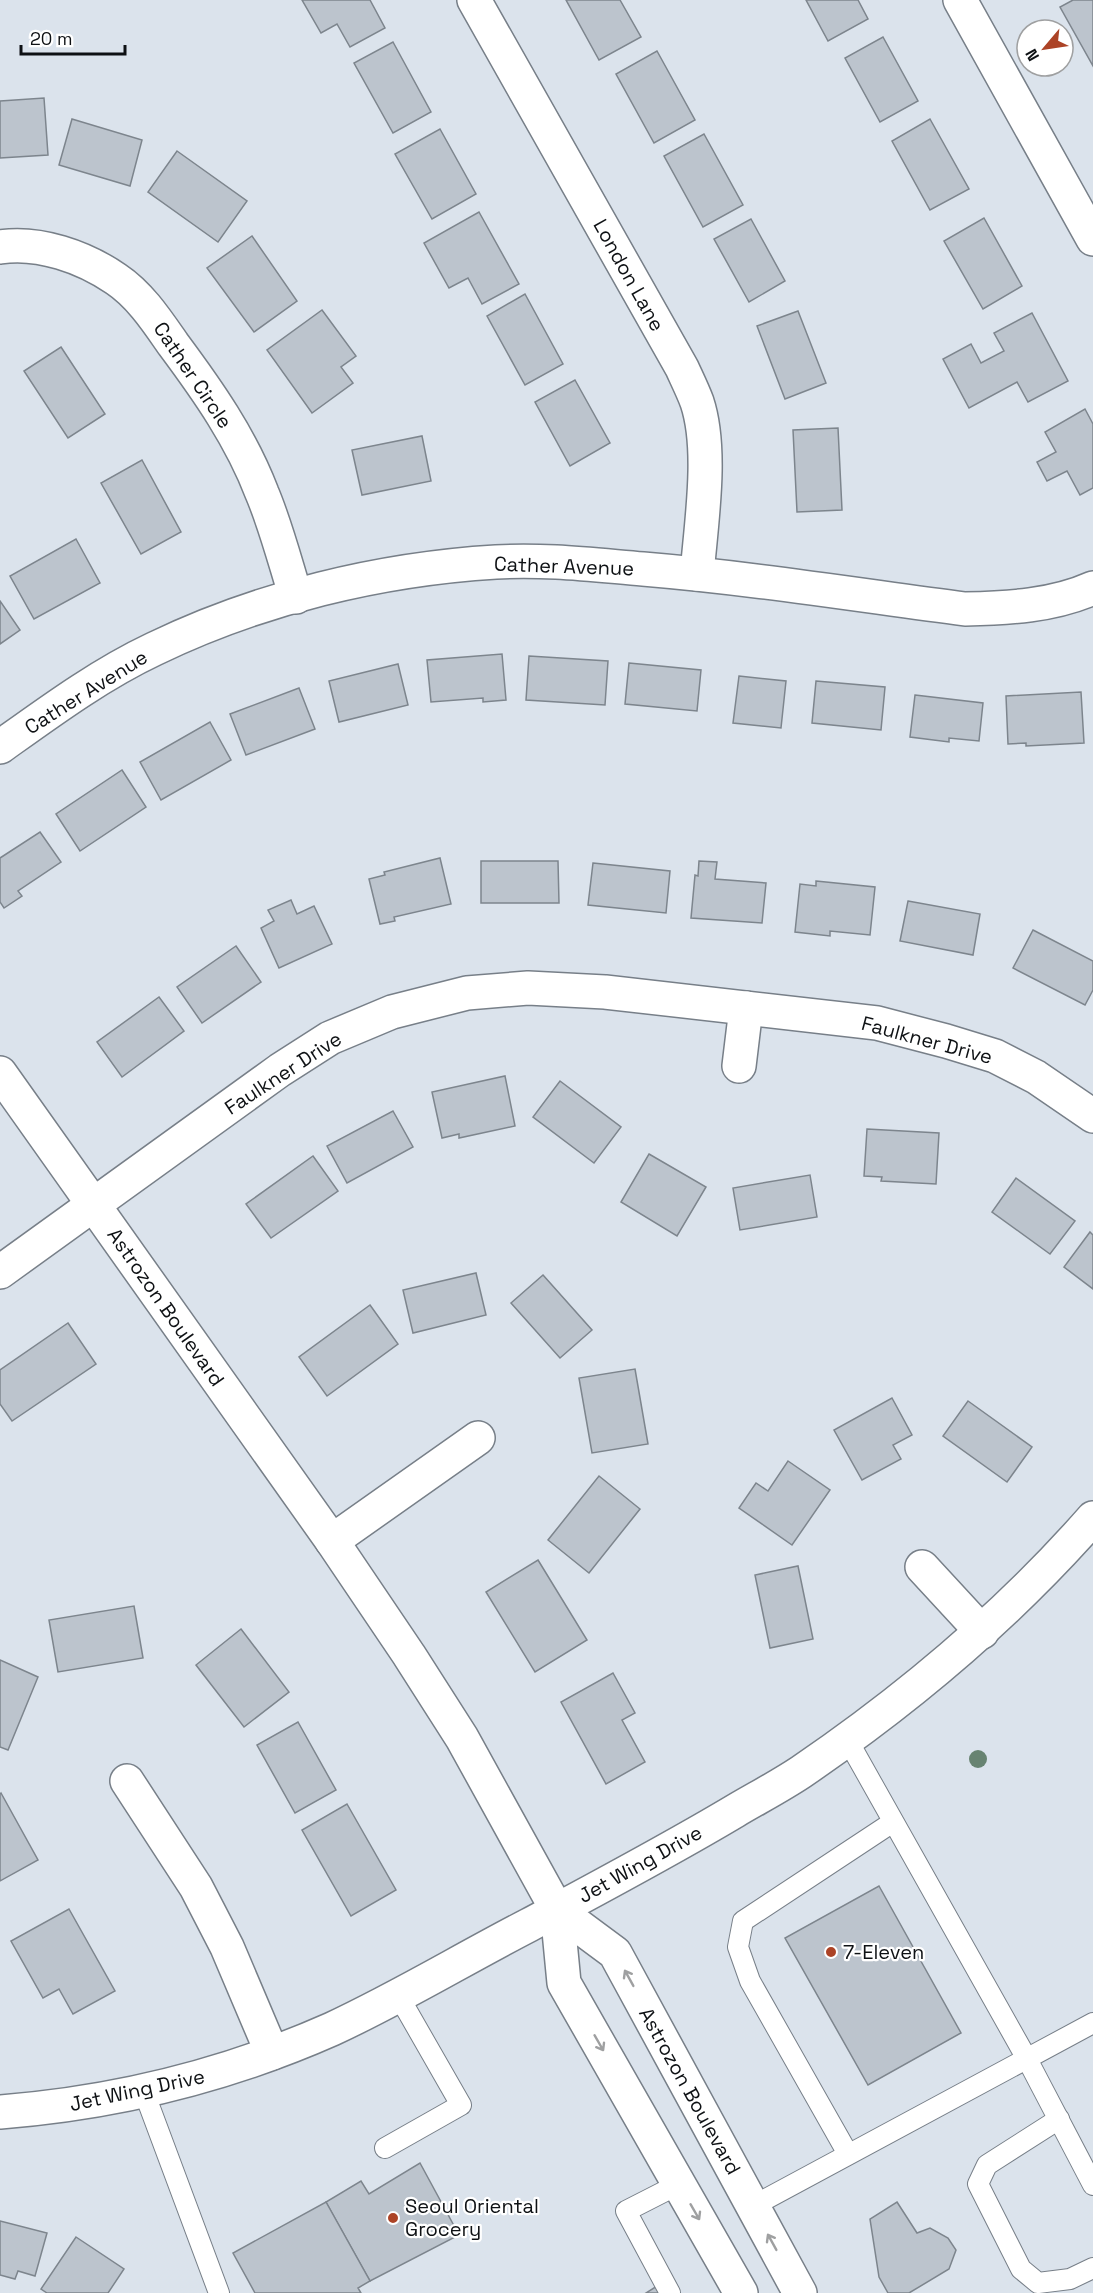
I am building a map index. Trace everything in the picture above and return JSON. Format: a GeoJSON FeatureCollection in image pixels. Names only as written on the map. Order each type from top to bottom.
{"type":"FeatureCollection","features":[{"type":"Feature","properties":{"kind":"street","name":"London Lane"},"geometry":{"type":"LineString","coordinates":[[474,0],[682,368],[697,403],[704,435],[704,476],[697,574]]}},
{"type":"Feature","properties":{"kind":"street"},"geometry":{"type":"LineString","coordinates":[[960,0],[1084,203],[1093,239]]}},
{"type":"Feature","properties":{"kind":"street","name":"Cather Circle"},"geometry":{"type":"LineString","coordinates":[[0,247],[12,245],[50,250],[87,261],[118,280],[148,309],[211,396],[240,445],[262,493],[296,597]]}},
{"type":"Feature","properties":{"kind":"street","name":"Cather Avenue"},"geometry":{"type":"LineString","coordinates":[[0,747],[71,696],[154,649],[235,616],[296,597],[358,580],[424,569],[497,562],[564,562],[697,574],[965,609],[1005,608],[1043,603],[1093,588]]}},
{"type":"Feature","properties":{"kind":"street","name":"Faulkner Drive"},"geometry":{"type":"LineString","coordinates":[[0,1272],[280,1070],[330,1038],[392,1012],[467,993],[528,988],[605,993],[877,1023],[995,1056],[1036,1077],[1093,1116]]}},
{"type":"Feature","properties":{"kind":"street"},"geometry":{"type":"LineString","coordinates":[[739,1066],[746,1008]]}},
{"type":"Feature","properties":{"kind":"street","name":"Astrozon Boulevard"},"geometry":{"type":"LineString","coordinates":[[0,1073],[332,1541],[462,1738],[556,1910],[564,1983],[741,2293]]}},
{"type":"Feature","properties":{"kind":"street"},"geometry":{"type":"LineString","coordinates":[[332,1541],[478,1438]]}},
{"type":"Feature","properties":{"kind":"street","name":"Jet Wing Drive"},"geometry":{"type":"LineString","coordinates":[[0,2112],[55,2108],[144,2092],[212,2074],[272,2053],[333,2028],[398,1995],[709,1827],[798,1774],[900,1701],[982,1632],[1062,1553],[1093,1518]]}},
{"type":"Feature","properties":{"kind":"street"},"geometry":{"type":"LineString","coordinates":[[922,1567],[982,1632]]}},
{"type":"Feature","properties":{"kind":"street"},"geometry":{"type":"LineString","coordinates":[[127,1781],[196,1887],[227,1947],[272,2053]]}},
{"type":"Feature","properties":{"kind":"street","name":"Astrozon Boulevard"},"geometry":{"type":"LineString","coordinates":[[556,1910],[615,1953],[800,2293]]}},
{"type":"Feature","properties":{"kind":"lane"},"geometry":{"type":"LineString","coordinates":[[847,1739],[1027,2059],[1093,2185]]}},
{"type":"Feature","properties":{"kind":"lane"},"geometry":{"type":"LineString","coordinates":[[848,2154],[750,1981],[738,1947],[743,1921],[893,1822]]}},
{"type":"Feature","properties":{"kind":"lane"},"geometry":{"type":"LineString","coordinates":[[385,2148],[461,2105],[398,1995]]}},
{"type":"Feature","properties":{"kind":"lane"},"geometry":{"type":"LineString","coordinates":[[753,2206],[1093,2023]]}},
{"type":"Feature","properties":{"kind":"lane"},"geometry":{"type":"LineString","coordinates":[[144,2092],[219,2293]]}},
{"type":"Feature","properties":{"kind":"lane"},"geometry":{"type":"LineString","coordinates":[[1059,2119],[987,2165],[978,2184],[1021,2269],[1038,2283],[1070,2278],[1093,2268]]}},
{"type":"Feature","properties":{"kind":"lane"},"geometry":{"type":"LineString","coordinates":[[670,2293],[626,2211],[679,2184]]}},
{"type":"Feature","properties":{"kind":"building"},"geometry":{"type":"Polygon","coordinates":[[[302,0],[370,0],[385,28],[350,47],[337,24],[321,33],[302,0]]]}},
{"type":"Feature","properties":{"kind":"building"},"geometry":{"type":"Polygon","coordinates":[[[566,0],[620,0],[641,37],[599,60],[566,0]]]}},
{"type":"Feature","properties":{"kind":"building"},"geometry":{"type":"Polygon","coordinates":[[[806,0],[858,0],[868,19],[828,41],[806,0]]]}},
{"type":"Feature","properties":{"kind":"building"},"geometry":{"type":"Polygon","coordinates":[[[1073,0],[1093,0],[1093,66],[1075,34],[1075,18],[1066,18],[1060,7],[1073,0]]]}},
{"type":"Feature","properties":{"kind":"building"},"geometry":{"type":"Polygon","coordinates":[[[883,37],[918,101],[880,122],[845,58],[883,37]]]}},
{"type":"Feature","properties":{"kind":"building"},"geometry":{"type":"Polygon","coordinates":[[[393,42],[431,112],[393,133],[354,63],[393,42]]]}},
{"type":"Feature","properties":{"kind":"building"},"geometry":{"type":"Polygon","coordinates":[[[657,51],[695,120],[654,143],[616,74],[657,51]]]}},
{"type":"Feature","properties":{"kind":"building"},"geometry":{"type":"Polygon","coordinates":[[[44,98],[48,155],[0,158],[0,101],[44,98]]]}},
{"type":"Feature","properties":{"kind":"building"},"geometry":{"type":"Polygon","coordinates":[[[72,119],[142,140],[130,186],[59,165],[72,119]]]}},
{"type":"Feature","properties":{"kind":"building"},"geometry":{"type":"Polygon","coordinates":[[[930,119],[969,189],[930,210],[892,141],[930,119]]]}},
{"type":"Feature","properties":{"kind":"building"},"geometry":{"type":"Polygon","coordinates":[[[440,129],[476,194],[432,219],[395,154],[440,129]]]}},
{"type":"Feature","properties":{"kind":"building"},"geometry":{"type":"Polygon","coordinates":[[[704,134],[743,205],[703,227],[664,156],[704,134]]]}},
{"type":"Feature","properties":{"kind":"building"},"geometry":{"type":"Polygon","coordinates":[[[177,151],[247,201],[218,242],[148,192],[177,151]]]}},
{"type":"Feature","properties":{"kind":"building"},"geometry":{"type":"Polygon","coordinates":[[[479,212],[519,284],[482,304],[468,278],[449,288],[424,243],[479,212]]]}},
{"type":"Feature","properties":{"kind":"building"},"geometry":{"type":"Polygon","coordinates":[[[984,218],[1022,286],[983,309],[944,241],[984,218]]]}},
{"type":"Feature","properties":{"kind":"building"},"geometry":{"type":"Polygon","coordinates":[[[751,219],[785,281],[749,302],[714,239],[751,219]]]}},
{"type":"Feature","properties":{"kind":"building"},"geometry":{"type":"Polygon","coordinates":[[[252,236],[297,301],[254,332],[207,268],[252,236]]]}},
{"type":"Feature","properties":{"kind":"building"},"geometry":{"type":"Polygon","coordinates":[[[525,294],[563,364],[525,385],[487,316],[525,294]]]}},
{"type":"Feature","properties":{"kind":"building"},"geometry":{"type":"Polygon","coordinates":[[[322,310],[356,356],[341,367],[353,383],[312,413],[267,350],[322,310]]]}},
{"type":"Feature","properties":{"kind":"building"},"geometry":{"type":"Polygon","coordinates":[[[798,311],[826,383],[785,399],[757,326],[798,311]]]}},
{"type":"Feature","properties":{"kind":"building"},"geometry":{"type":"Polygon","coordinates":[[[1032,313],[1068,381],[1028,402],[1017,382],[969,408],[943,359],[971,344],[981,363],[1004,351],[994,333],[1032,313]]]}},
{"type":"Feature","properties":{"kind":"building"},"geometry":{"type":"Polygon","coordinates":[[[61,347],[105,414],[68,438],[24,371],[61,347]]]}},
{"type":"Feature","properties":{"kind":"building"},"geometry":{"type":"Polygon","coordinates":[[[575,380],[610,443],[570,466],[535,402],[575,380]]]}},
{"type":"Feature","properties":{"kind":"building"},"geometry":{"type":"Polygon","coordinates":[[[1085,409],[1093,424],[1093,488],[1080,495],[1067,471],[1047,481],[1037,462],[1056,452],[1045,432],[1085,409]]]}},
{"type":"Feature","properties":{"kind":"building"},"geometry":{"type":"Polygon","coordinates":[[[838,428],[842,510],[797,512],[793,430],[838,428]]]}},
{"type":"Feature","properties":{"kind":"building"},"geometry":{"type":"Polygon","coordinates":[[[422,436],[431,481],[362,495],[352,450],[422,436]]]}},
{"type":"Feature","properties":{"kind":"building"},"geometry":{"type":"Polygon","coordinates":[[[142,460],[181,532],[141,554],[101,483],[142,460]]]}},
{"type":"Feature","properties":{"kind":"building"},"geometry":{"type":"Polygon","coordinates":[[[76,539],[100,583],[34,619],[10,576],[76,539]]]}},
{"type":"Feature","properties":{"kind":"building"},"geometry":{"type":"Polygon","coordinates":[[[0,601],[20,630],[0,644],[0,601]]]}},
{"type":"Feature","properties":{"kind":"building"},"geometry":{"type":"Polygon","coordinates":[[[502,654],[506,700],[483,702],[483,698],[431,702],[427,660],[502,654]]]}},
{"type":"Feature","properties":{"kind":"building"},"geometry":{"type":"Polygon","coordinates":[[[529,656],[608,661],[605,705],[526,700],[529,656]]]}},
{"type":"Feature","properties":{"kind":"building"},"geometry":{"type":"Polygon","coordinates":[[[629,663],[701,670],[697,711],[625,704],[629,663]]]}},
{"type":"Feature","properties":{"kind":"building"},"geometry":{"type":"Polygon","coordinates":[[[398,664],[408,705],[339,722],[329,681],[398,664]]]}},
{"type":"Feature","properties":{"kind":"building"},"geometry":{"type":"Polygon","coordinates":[[[739,676],[786,681],[781,728],[733,723],[739,676]]]}},
{"type":"Feature","properties":{"kind":"building"},"geometry":{"type":"Polygon","coordinates":[[[816,681],[885,687],[881,730],[812,723],[816,681]]]}},
{"type":"Feature","properties":{"kind":"building"},"geometry":{"type":"Polygon","coordinates":[[[299,688],[315,729],[246,755],[230,714],[299,688]]]}},
{"type":"Feature","properties":{"kind":"building"},"geometry":{"type":"Polygon","coordinates":[[[1081,692],[1084,743],[1026,746],[1026,743],[1008,744],[1006,696],[1081,692]]]}},
{"type":"Feature","properties":{"kind":"building"},"geometry":{"type":"Polygon","coordinates":[[[915,695],[983,703],[979,741],[949,738],[949,742],[910,737],[915,695]]]}},
{"type":"Feature","properties":{"kind":"building"},"geometry":{"type":"Polygon","coordinates":[[[210,722],[231,760],[161,800],[140,762],[210,722]]]}},
{"type":"Feature","properties":{"kind":"building"},"geometry":{"type":"Polygon","coordinates":[[[122,770],[146,807],[80,851],[56,814],[122,770]]]}},
{"type":"Feature","properties":{"kind":"building"},"geometry":{"type":"Polygon","coordinates":[[[40,832],[61,862],[18,891],[22,896],[4,908],[0,902],[0,858],[40,832]]]}},
{"type":"Feature","properties":{"kind":"building"},"geometry":{"type":"Polygon","coordinates":[[[440,858],[451,904],[394,917],[395,921],[380,924],[369,879],[385,875],[384,872],[440,858]]]}},
{"type":"Feature","properties":{"kind":"building"},"geometry":{"type":"Polygon","coordinates":[[[481,861],[558,861],[559,903],[481,903],[481,861]]]}},
{"type":"Feature","properties":{"kind":"building"},"geometry":{"type":"Polygon","coordinates":[[[699,861],[717,862],[715,879],[766,883],[762,923],[691,918],[695,875],[698,876],[699,861]]]}},
{"type":"Feature","properties":{"kind":"building"},"geometry":{"type":"Polygon","coordinates":[[[593,863],[670,871],[666,913],[588,905],[593,863]]]}},
{"type":"Feature","properties":{"kind":"building"},"geometry":{"type":"Polygon","coordinates":[[[816,881],[875,887],[870,935],[830,931],[830,936],[795,932],[800,884],[816,886],[816,881]]]}},
{"type":"Feature","properties":{"kind":"building"},"geometry":{"type":"Polygon","coordinates":[[[291,900],[297,914],[314,906],[332,944],[279,968],[261,928],[274,921],[268,910],[291,900]]]}},
{"type":"Feature","properties":{"kind":"building"},"geometry":{"type":"Polygon","coordinates":[[[908,901],[980,914],[973,955],[900,941],[908,901]]]}},
{"type":"Feature","properties":{"kind":"building"},"geometry":{"type":"Polygon","coordinates":[[[1033,930],[1093,961],[1093,990],[1085,1005],[1013,968],[1033,930]]]}},
{"type":"Feature","properties":{"kind":"building"},"geometry":{"type":"Polygon","coordinates":[[[236,946],[261,982],[202,1023],[177,987],[236,946]]]}},
{"type":"Feature","properties":{"kind":"building"},"geometry":{"type":"Polygon","coordinates":[[[159,997],[184,1031],[122,1077],[97,1042],[159,997]]]}},
{"type":"Feature","properties":{"kind":"building"},"geometry":{"type":"Polygon","coordinates":[[[505,1076],[515,1126],[459,1138],[459,1134],[442,1138],[432,1092],[505,1076]]]}},
{"type":"Feature","properties":{"kind":"building"},"geometry":{"type":"Polygon","coordinates":[[[560,1081],[621,1127],[594,1163],[533,1117],[560,1081]]]}},
{"type":"Feature","properties":{"kind":"building"},"geometry":{"type":"Polygon","coordinates":[[[393,1111],[413,1147],[347,1183],[327,1146],[393,1111]]]}},
{"type":"Feature","properties":{"kind":"building"},"geometry":{"type":"Polygon","coordinates":[[[867,1129],[939,1133],[936,1184],[881,1181],[882,1177],[864,1176],[867,1129]]]}},
{"type":"Feature","properties":{"kind":"building"},"geometry":{"type":"Polygon","coordinates":[[[649,1154],[706,1187],[677,1236],[621,1202],[649,1154]]]}},
{"type":"Feature","properties":{"kind":"building"},"geometry":{"type":"Polygon","coordinates":[[[313,1156],[338,1191],[271,1238],[246,1204],[313,1156]]]}},
{"type":"Feature","properties":{"kind":"building"},"geometry":{"type":"Polygon","coordinates":[[[810,1175],[817,1217],[740,1230],[733,1188],[810,1175]]]}},
{"type":"Feature","properties":{"kind":"building"},"geometry":{"type":"Polygon","coordinates":[[[1016,1178],[1075,1221],[1050,1254],[992,1212],[1016,1178]]]}},
{"type":"Feature","properties":{"kind":"building"},"geometry":{"type":"Polygon","coordinates":[[[1090,1232],[1093,1235],[1093,1289],[1064,1267],[1090,1232]]]}},
{"type":"Feature","properties":{"kind":"building"},"geometry":{"type":"Polygon","coordinates":[[[476,1273],[486,1315],[413,1333],[403,1290],[476,1273]]]}},
{"type":"Feature","properties":{"kind":"building"},"geometry":{"type":"Polygon","coordinates":[[[543,1275],[592,1330],[560,1358],[511,1303],[543,1275]]]}},
{"type":"Feature","properties":{"kind":"building"},"geometry":{"type":"Polygon","coordinates":[[[370,1305],[398,1344],[327,1396],[299,1357],[370,1305]]]}},
{"type":"Feature","properties":{"kind":"building"},"geometry":{"type":"Polygon","coordinates":[[[68,1323],[96,1364],[12,1421],[0,1404],[0,1370],[68,1323]]]}},
{"type":"Feature","properties":{"kind":"building"},"geometry":{"type":"Polygon","coordinates":[[[635,1369],[648,1444],[592,1453],[579,1378],[635,1369]]]}},
{"type":"Feature","properties":{"kind":"building"},"geometry":{"type":"Polygon","coordinates":[[[892,1398],[912,1435],[893,1445],[901,1459],[862,1480],[834,1430],[892,1398]]]}},
{"type":"Feature","properties":{"kind":"building"},"geometry":{"type":"Polygon","coordinates":[[[968,1401],[1032,1447],[1007,1482],[943,1436],[968,1401]]]}},
{"type":"Feature","properties":{"kind":"building"},"geometry":{"type":"Polygon","coordinates":[[[788,1461],[830,1490],[792,1545],[739,1508],[756,1483],[768,1491],[788,1461]]]}},
{"type":"Feature","properties":{"kind":"building"},"geometry":{"type":"Polygon","coordinates":[[[599,1476],[640,1509],[589,1573],[548,1540],[599,1476]]]}},
{"type":"Feature","properties":{"kind":"building"},"geometry":{"type":"Polygon","coordinates":[[[538,1560],[587,1640],[535,1672],[486,1592],[538,1560]]]}},
{"type":"Feature","properties":{"kind":"building"},"geometry":{"type":"Polygon","coordinates":[[[798,1566],[813,1639],[770,1648],[755,1575],[798,1566]]]}},
{"type":"Feature","properties":{"kind":"building"},"geometry":{"type":"Polygon","coordinates":[[[134,1606],[143,1658],[58,1672],[49,1620],[134,1606]]]}},
{"type":"Feature","properties":{"kind":"building"},"geometry":{"type":"Polygon","coordinates":[[[241,1629],[289,1692],[244,1727],[196,1665],[241,1629]]]}},
{"type":"Feature","properties":{"kind":"building"},"geometry":{"type":"Polygon","coordinates":[[[0,1660],[38,1677],[8,1750],[0,1747],[0,1660]]]}},
{"type":"Feature","properties":{"kind":"building"},"geometry":{"type":"Polygon","coordinates":[[[613,1673],[635,1713],[622,1720],[645,1762],[606,1784],[561,1702],[613,1673]]]}},
{"type":"Feature","properties":{"kind":"building"},"geometry":{"type":"Polygon","coordinates":[[[298,1722],[336,1790],[295,1813],[257,1745],[298,1722]]]}},
{"type":"Feature","properties":{"kind":"building"},"geometry":{"type":"Polygon","coordinates":[[[0,1794],[38,1860],[0,1881],[0,1794]]]}},
{"type":"Feature","properties":{"kind":"building"},"geometry":{"type":"Polygon","coordinates":[[[347,1804],[396,1890],[351,1916],[302,1830],[347,1804]]]}},
{"type":"Feature","properties":{"kind":"building"},"geometry":{"type":"Polygon","coordinates":[[[879,1886],[961,2033],[868,2085],[785,1938],[879,1886]]]}},
{"type":"Feature","properties":{"kind":"building"},"geometry":{"type":"Polygon","coordinates":[[[69,1909],[115,1991],[73,2014],[59,1989],[43,1998],[11,1941],[69,1909]]]}},
{"type":"Feature","properties":{"kind":"building","name":"Seoul Oriental Grocery"},"geometry":{"type":"Polygon","coordinates":[[[420,2163],[459,2235],[370,2281],[326,2202],[361,2181],[369,2194],[420,2163]]]}},
{"type":"Feature","properties":{"kind":"building"},"geometry":{"type":"Polygon","coordinates":[[[326,2202],[370,2281],[358,2288],[361,2293],[255,2293],[233,2253],[326,2202]]]}},
{"type":"Feature","properties":{"kind":"building"},"geometry":{"type":"Polygon","coordinates":[[[897,2202],[917,2233],[930,2228],[948,2238],[956,2250],[949,2269],[909,2293],[888,2293],[879,2277],[870,2219],[897,2202]]]}},
{"type":"Feature","properties":{"kind":"building"},"geometry":{"type":"Polygon","coordinates":[[[0,2221],[47,2233],[35,2276],[18,2271],[15,2279],[0,2275],[0,2221]]]}},
{"type":"Feature","properties":{"kind":"building"},"geometry":{"type":"Polygon","coordinates":[[[76,2237],[124,2269],[108,2293],[47,2293],[41,2289],[76,2237]]]}},
{"type":"Feature","properties":{"kind":"building"},"geometry":{"type":"Polygon","coordinates":[[[657,2286],[661,2293],[646,2293],[657,2286]]]}},
{"type":"Feature","properties":{"kind":"place","name":"7-Eleven"},"geometry":{"type":"Point","coordinates":[831,1952]}},
{"type":"Feature","properties":{"kind":"place","name":"Seoul Oriental Grocery"},"geometry":{"type":"Point","coordinates":[393,2218]}}]}
